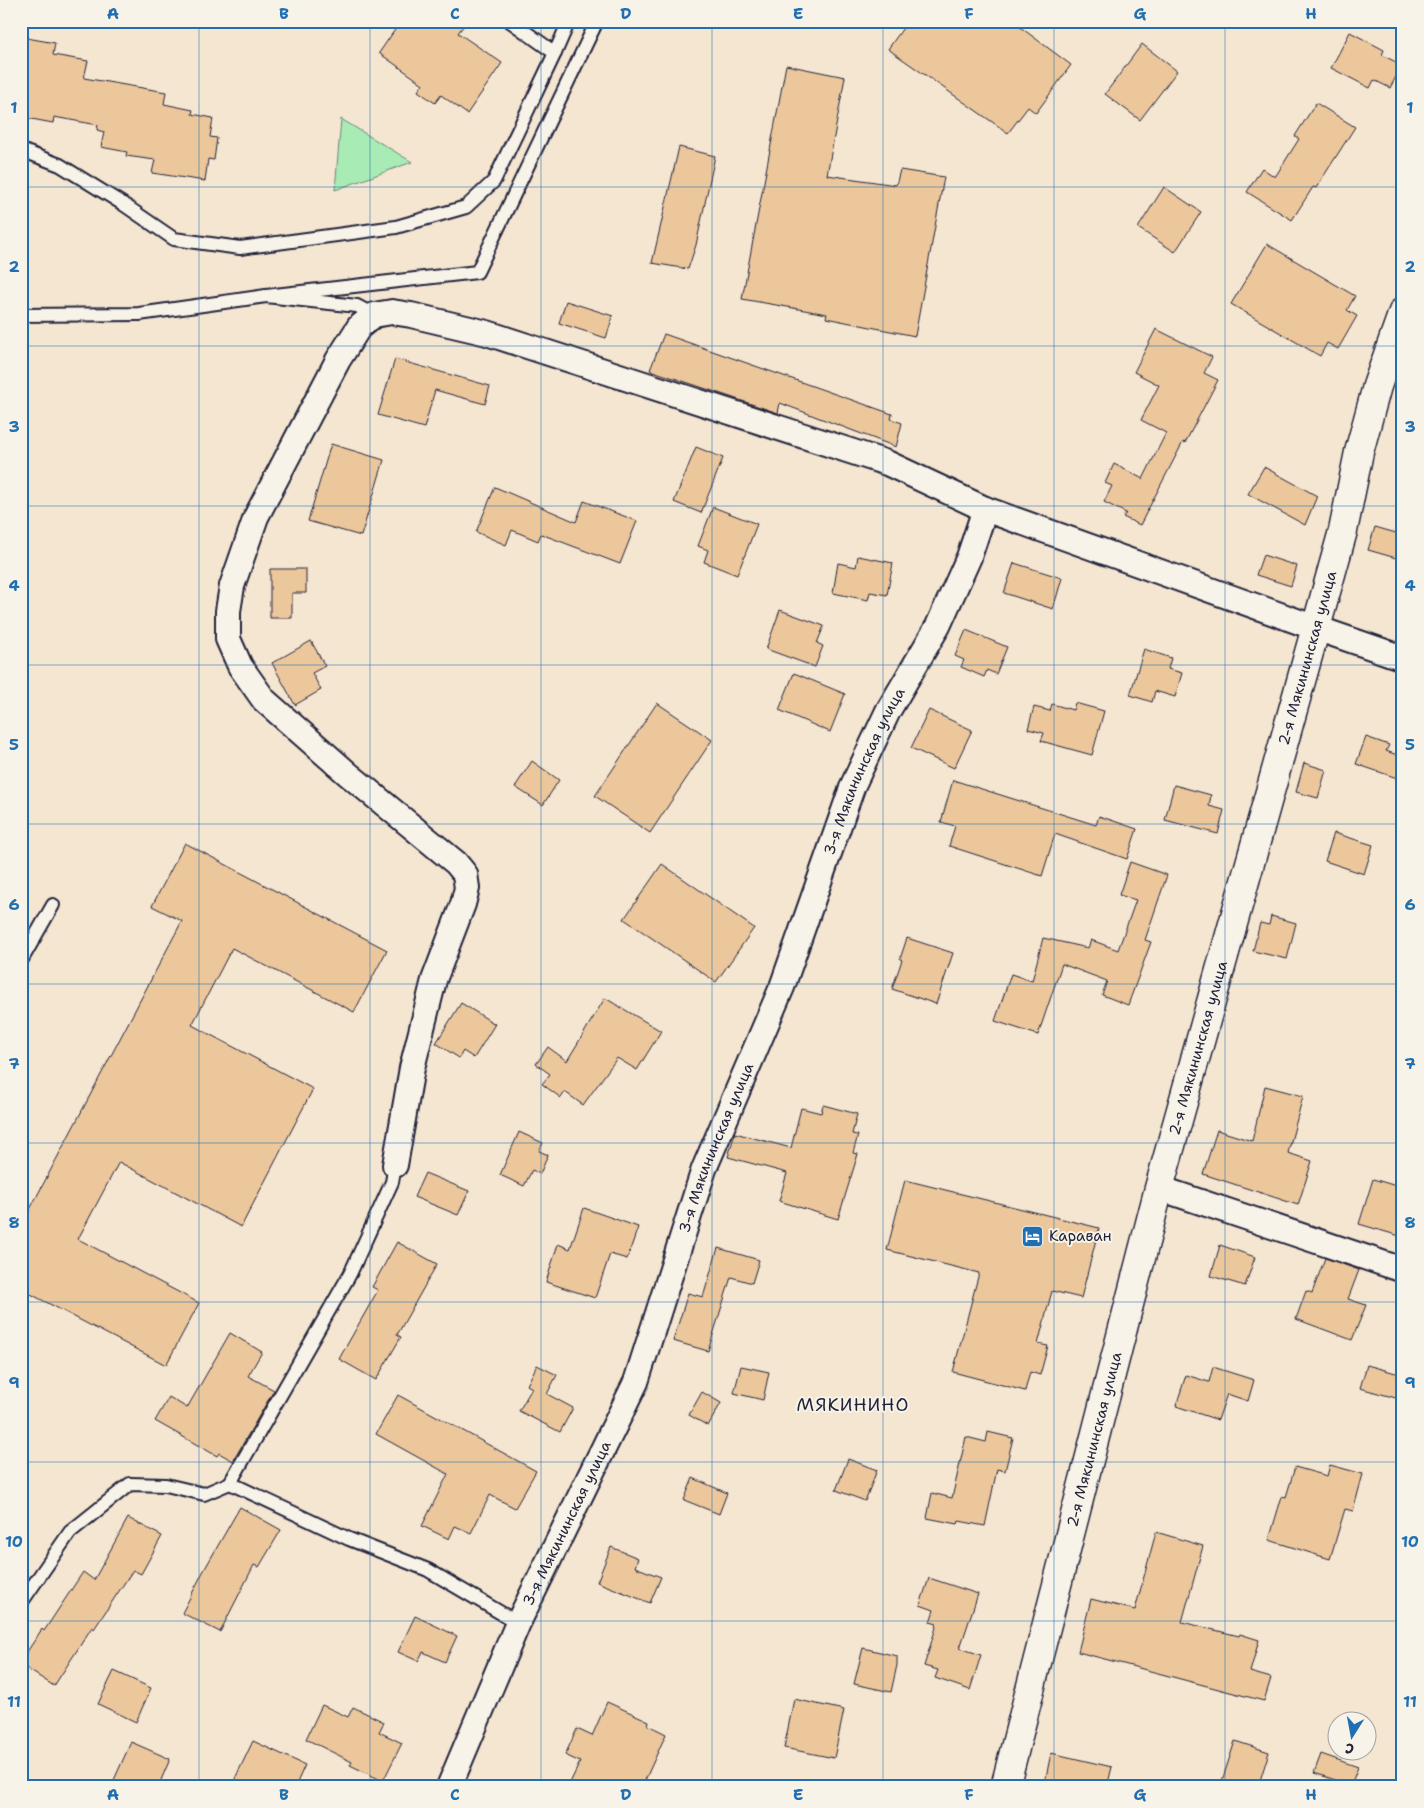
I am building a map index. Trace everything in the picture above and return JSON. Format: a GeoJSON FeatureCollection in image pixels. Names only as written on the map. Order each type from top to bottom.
{"type":"FeatureCollection","features":[{"type":"Feature","properties":{"kind":"street"},"geometry":{"type":"LineString","coordinates":[[395,1165],[412,1068],[434,980],[463,904],[467,888],[465,874],[456,863],[348,774],[264,700],[240,666],[228,639],[228,611],[232,586],[256,517],[338,360],[359,327],[374,314],[392,312],[411,315],[487,332],[887,463],[985,510],[1403,658]]}},
{"type":"Feature","properties":{"kind":"street","name":"2-я Мякининская улица"},"geometry":{"type":"LineString","coordinates":[[1005,1787],[1159,1188],[1343,531],[1361,443],[1403,312]]}},
{"type":"Feature","properties":{"kind":"street","name":"3-я Мякининская улица"},"geometry":{"type":"LineString","coordinates":[[449,1787],[518,1623],[636,1382],[704,1170],[782,987],[853,785],[888,711],[938,626],[969,557],[985,510]]}},
{"type":"Feature","properties":{"kind":"street"},"geometry":{"type":"LineString","coordinates":[[1159,1188],[1403,1270]]}},
{"type":"Feature","properties":{"kind":"lane"},"geometry":{"type":"LineString","coordinates":[[510,21],[555,53]]}},
{"type":"Feature","properties":{"kind":"lane"},"geometry":{"type":"LineString","coordinates":[[21,150],[60,165],[174,239],[240,248],[396,227],[466,207],[494,181],[569,21]]}},
{"type":"Feature","properties":{"kind":"lane"},"geometry":{"type":"LineString","coordinates":[[21,315],[139,314],[266,296],[477,272],[597,21]]}},
{"type":"Feature","properties":{"kind":"lane"},"geometry":{"type":"LineString","coordinates":[[266,296],[357,306],[374,314]]}},
{"type":"Feature","properties":{"kind":"lane"},"geometry":{"type":"LineString","coordinates":[[21,961],[53,905]]}},
{"type":"Feature","properties":{"kind":"lane"},"geometry":{"type":"LineString","coordinates":[[21,1603],[70,1532],[130,1484],[166,1485],[204,1494],[230,1483],[350,1274],[392,1182],[395,1165]]}},
{"type":"Feature","properties":{"kind":"lane"},"geometry":{"type":"LineString","coordinates":[[230,1483],[349,1539],[428,1570],[518,1623]]}},
{"type":"Feature","properties":{"kind":"lane"},"geometry":{"type":"LineString","coordinates":[[1014,1750],[1014,1787]]}},
{"type":"Feature","properties":{"kind":"green space"},"geometry":{"type":"Polygon","coordinates":[[[341,119],[412,162],[335,190],[341,119]]]}},
{"type":"Feature","properties":{"kind":"building"},"geometry":{"type":"Polygon","coordinates":[[[401,21],[467,21],[458,33],[502,63],[467,114],[441,95],[435,103],[418,91],[423,84],[379,53],[401,21]]]}},
{"type":"Feature","properties":{"kind":"building"},"geometry":{"type":"Polygon","coordinates":[[[908,21],[1012,21],[1071,65],[1036,113],[1028,107],[1008,133],[888,49],[908,21]]]}},
{"type":"Feature","properties":{"kind":"building"},"geometry":{"type":"Polygon","coordinates":[[[1350,32],[1384,50],[1382,55],[1402,65],[1390,88],[1374,80],[1370,88],[1331,68],[1350,32]]]}},
{"type":"Feature","properties":{"kind":"building"},"geometry":{"type":"Polygon","coordinates":[[[21,37],[55,43],[53,55],[88,61],[84,78],[166,92],[164,104],[193,110],[192,114],[213,118],[210,137],[217,138],[214,160],[208,159],[205,181],[152,173],[155,160],[126,156],[127,152],[101,147],[104,132],[97,130],[98,125],[54,117],[53,123],[21,117],[21,37]]]}},
{"type":"Feature","properties":{"kind":"building"},"geometry":{"type":"Polygon","coordinates":[[[1142,44],[1177,71],[1140,120],[1105,94],[1142,44]]]}},
{"type":"Feature","properties":{"kind":"building"},"geometry":{"type":"Polygon","coordinates":[[[786,65],[845,77],[827,175],[896,185],[900,170],[944,177],[915,336],[826,318],[827,314],[742,299],[786,65]]]}},
{"type":"Feature","properties":{"kind":"building"},"geometry":{"type":"Polygon","coordinates":[[[1316,103],[1355,127],[1316,188],[1313,187],[1292,220],[1247,192],[1262,168],[1275,177],[1299,139],[1295,136],[1316,103]]]}},
{"type":"Feature","properties":{"kind":"building"},"geometry":{"type":"Polygon","coordinates":[[[679,147],[715,156],[696,245],[688,269],[652,263],[679,147]]]}},
{"type":"Feature","properties":{"kind":"building"},"geometry":{"type":"Polygon","coordinates":[[[1164,187],[1201,212],[1175,252],[1138,228],[1164,187]]]}},
{"type":"Feature","properties":{"kind":"building"},"geometry":{"type":"Polygon","coordinates":[[[1267,244],[1355,296],[1347,310],[1357,316],[1338,349],[1327,343],[1320,356],[1231,304],[1267,244]]]}},
{"type":"Feature","properties":{"kind":"building"},"geometry":{"type":"Polygon","coordinates":[[[566,301],[613,316],[606,338],[559,323],[566,301]]]}},
{"type":"Feature","properties":{"kind":"building"},"geometry":{"type":"Polygon","coordinates":[[[1156,329],[1212,357],[1204,373],[1218,380],[1140,525],[1123,517],[1126,513],[1104,502],[1112,486],[1105,483],[1114,464],[1143,479],[1166,433],[1141,420],[1159,385],[1134,372],[1156,329]]]}},
{"type":"Feature","properties":{"kind":"building"},"geometry":{"type":"Polygon","coordinates":[[[664,334],[892,414],[891,419],[902,423],[896,447],[780,403],[778,413],[650,370],[664,334]]]}},
{"type":"Feature","properties":{"kind":"building"},"geometry":{"type":"Polygon","coordinates":[[[395,359],[490,386],[485,404],[435,390],[424,428],[378,415],[395,359]]]}},
{"type":"Feature","properties":{"kind":"building"},"geometry":{"type":"Polygon","coordinates":[[[331,444],[384,460],[361,536],[308,521],[331,444]]]}},
{"type":"Feature","properties":{"kind":"building"},"geometry":{"type":"Polygon","coordinates":[[[696,447],[723,458],[701,513],[674,502],[696,447]]]}},
{"type":"Feature","properties":{"kind":"building"},"geometry":{"type":"Polygon","coordinates":[[[1264,467],[1317,496],[1305,525],[1248,494],[1264,467]]]}},
{"type":"Feature","properties":{"kind":"building"},"geometry":{"type":"Polygon","coordinates":[[[495,487],[576,522],[584,501],[637,521],[620,564],[541,534],[538,541],[512,530],[506,545],[476,532],[495,487]]]}},
{"type":"Feature","properties":{"kind":"building"},"geometry":{"type":"Polygon","coordinates":[[[713,507],[757,524],[737,575],[704,562],[708,550],[698,546],[713,507]]]}},
{"type":"Feature","properties":{"kind":"building"},"geometry":{"type":"Polygon","coordinates":[[[1375,527],[1403,535],[1403,560],[1368,550],[1375,527]]]}},
{"type":"Feature","properties":{"kind":"building"},"geometry":{"type":"Polygon","coordinates":[[[1263,555],[1297,566],[1291,586],[1256,575],[1263,555]]]}},
{"type":"Feature","properties":{"kind":"building"},"geometry":{"type":"Polygon","coordinates":[[[858,556],[893,563],[887,595],[870,592],[868,600],[833,593],[838,563],[856,567],[858,556]]]}},
{"type":"Feature","properties":{"kind":"building"},"geometry":{"type":"Polygon","coordinates":[[[1014,563],[1062,578],[1053,609],[1004,593],[1014,563]]]}},
{"type":"Feature","properties":{"kind":"building"},"geometry":{"type":"Polygon","coordinates":[[[270,569],[306,569],[306,593],[292,593],[292,618],[270,618],[270,569]]]}},
{"type":"Feature","properties":{"kind":"building"},"geometry":{"type":"Polygon","coordinates":[[[780,610],[824,626],[817,643],[823,646],[815,667],[766,649],[780,610]]]}},
{"type":"Feature","properties":{"kind":"building"},"geometry":{"type":"Polygon","coordinates":[[[966,630],[1007,647],[996,674],[987,670],[984,677],[961,667],[964,660],[955,656],[966,630]]]}},
{"type":"Feature","properties":{"kind":"building"},"geometry":{"type":"Polygon","coordinates":[[[311,641],[325,666],[312,673],[321,690],[295,705],[272,663],[311,641]]]}},
{"type":"Feature","properties":{"kind":"building"},"geometry":{"type":"Polygon","coordinates":[[[1144,649],[1171,658],[1168,669],[1182,673],[1175,697],[1155,691],[1152,702],[1130,695],[1144,649]]]}},
{"type":"Feature","properties":{"kind":"building"},"geometry":{"type":"Polygon","coordinates":[[[794,673],[845,694],[830,732],[779,710],[794,673]]]}},
{"type":"Feature","properties":{"kind":"building"},"geometry":{"type":"Polygon","coordinates":[[[657,703],[712,740],[650,833],[595,796],[657,703]]]}},
{"type":"Feature","properties":{"kind":"building"},"geometry":{"type":"Polygon","coordinates":[[[1075,703],[1104,711],[1092,755],[1041,741],[1044,733],[1028,729],[1034,707],[1050,711],[1052,704],[1073,710],[1075,703]]]}},
{"type":"Feature","properties":{"kind":"building"},"geometry":{"type":"Polygon","coordinates":[[[929,710],[972,730],[954,768],[911,748],[929,710]]]}},
{"type":"Feature","properties":{"kind":"building"},"geometry":{"type":"Polygon","coordinates":[[[1366,737],[1389,745],[1386,751],[1403,757],[1403,780],[1356,764],[1366,737]]]}},
{"type":"Feature","properties":{"kind":"building"},"geometry":{"type":"Polygon","coordinates":[[[532,761],[559,780],[543,805],[515,787],[532,761]]]}},
{"type":"Feature","properties":{"kind":"building"},"geometry":{"type":"Polygon","coordinates":[[[1304,763],[1326,770],[1318,798],[1296,792],[1304,763]]]}},
{"type":"Feature","properties":{"kind":"building"},"geometry":{"type":"Polygon","coordinates":[[[953,780],[1096,825],[1099,816],[1137,829],[1127,859],[1055,834],[1042,876],[949,846],[955,826],[941,822],[953,780]]]}},
{"type":"Feature","properties":{"kind":"building"},"geometry":{"type":"Polygon","coordinates":[[[1174,785],[1211,795],[1209,806],[1224,810],[1218,834],[1165,820],[1174,785]]]}},
{"type":"Feature","properties":{"kind":"building"},"geometry":{"type":"Polygon","coordinates":[[[1334,833],[1373,845],[1364,874],[1325,861],[1334,833]]]}},
{"type":"Feature","properties":{"kind":"building"},"geometry":{"type":"Polygon","coordinates":[[[185,843],[387,950],[354,1012],[232,948],[192,1025],[313,1089],[241,1227],[119,1162],[78,1239],[199,1303],[166,1365],[21,1289],[21,1209],[28,1213],[182,921],[152,906],[185,843]]]}},
{"type":"Feature","properties":{"kind":"building"},"geometry":{"type":"Polygon","coordinates":[[[1130,862],[1167,875],[1145,940],[1151,942],[1128,1005],[1102,995],[1107,981],[1062,964],[1038,1035],[995,1021],[1011,974],[1032,981],[1043,938],[1088,948],[1091,940],[1118,950],[1136,900],[1119,895],[1130,862]]]}},
{"type":"Feature","properties":{"kind":"building"},"geometry":{"type":"Polygon","coordinates":[[[662,864],[754,928],[716,982],[624,919],[662,864]]]}},
{"type":"Feature","properties":{"kind":"building"},"geometry":{"type":"Polygon","coordinates":[[[1271,916],[1296,923],[1287,959],[1253,951],[1260,923],[1269,925],[1271,916]]]}},
{"type":"Feature","properties":{"kind":"building"},"geometry":{"type":"Polygon","coordinates":[[[907,938],[953,953],[936,1004],[892,989],[907,938]]]}},
{"type":"Feature","properties":{"kind":"building"},"geometry":{"type":"Polygon","coordinates":[[[605,998],[661,1031],[637,1070],[617,1058],[583,1105],[565,1092],[561,1098],[542,1084],[550,1074],[536,1064],[548,1047],[567,1061],[605,998]]]}},
{"type":"Feature","properties":{"kind":"building"},"geometry":{"type":"Polygon","coordinates":[[[461,1003],[495,1024],[474,1058],[463,1051],[459,1058],[436,1043],[461,1003]]]}},
{"type":"Feature","properties":{"kind":"building"},"geometry":{"type":"Polygon","coordinates":[[[1265,1086],[1303,1096],[1288,1153],[1312,1161],[1298,1205],[1203,1174],[1217,1130],[1252,1141],[1265,1086]]]}},
{"type":"Feature","properties":{"kind":"building"},"geometry":{"type":"Polygon","coordinates":[[[823,1105],[857,1114],[852,1134],[858,1135],[853,1153],[858,1154],[838,1219],[779,1201],[787,1173],[728,1157],[735,1133],[791,1148],[801,1108],[821,1113],[823,1105]]]}},
{"type":"Feature","properties":{"kind":"building"},"geometry":{"type":"Polygon","coordinates":[[[519,1132],[543,1143],[539,1151],[548,1155],[540,1174],[532,1170],[524,1186],[500,1175],[519,1132]]]}},
{"type":"Feature","properties":{"kind":"building"},"geometry":{"type":"Polygon","coordinates":[[[425,1173],[469,1191],[458,1215],[414,1197],[425,1173]]]}},
{"type":"Feature","properties":{"kind":"building"},"geometry":{"type":"Polygon","coordinates":[[[1373,1179],[1403,1188],[1403,1237],[1359,1224],[1373,1179]]]}},
{"type":"Feature","properties":{"kind":"building"},"geometry":{"type":"Polygon","coordinates":[[[905,1180],[1099,1228],[1081,1298],[1052,1291],[1038,1344],[1048,1346],[1040,1375],[1030,1372],[1025,1391],[953,1372],[979,1273],[887,1250],[905,1180]]]}},
{"type":"Feature","properties":{"kind":"building"},"geometry":{"type":"Polygon","coordinates":[[[584,1208],[638,1227],[627,1259],[610,1254],[595,1298],[546,1282],[558,1244],[570,1249],[584,1208]]]}},
{"type":"Feature","properties":{"kind":"building"},"geometry":{"type":"Polygon","coordinates":[[[397,1242],[437,1264],[397,1335],[401,1337],[376,1380],[339,1359],[378,1290],[372,1287],[397,1242]]]}},
{"type":"Feature","properties":{"kind":"building"},"geometry":{"type":"Polygon","coordinates":[[[1220,1245],[1255,1257],[1245,1286],[1211,1276],[1220,1245]]]}},
{"type":"Feature","properties":{"kind":"building"},"geometry":{"type":"Polygon","coordinates":[[[718,1248],[759,1260],[752,1283],[731,1277],[708,1351],[673,1341],[688,1293],[703,1297],[718,1248]]]}},
{"type":"Feature","properties":{"kind":"building"},"geometry":{"type":"Polygon","coordinates":[[[1325,1258],[1359,1270],[1348,1299],[1366,1305],[1352,1340],[1296,1319],[1306,1291],[1312,1293],[1325,1258]]]}},
{"type":"Feature","properties":{"kind":"building"},"geometry":{"type":"Polygon","coordinates":[[[230,1333],[262,1352],[248,1376],[274,1390],[233,1461],[219,1453],[217,1456],[155,1421],[169,1397],[187,1408],[230,1333]]]}},
{"type":"Feature","properties":{"kind":"building"},"geometry":{"type":"Polygon","coordinates":[[[537,1365],[557,1375],[547,1394],[573,1408],[560,1432],[519,1411],[532,1388],[527,1385],[537,1365]]]}},
{"type":"Feature","properties":{"kind":"building"},"geometry":{"type":"Polygon","coordinates":[[[1367,1365],[1403,1375],[1403,1400],[1360,1388],[1367,1365]]]}},
{"type":"Feature","properties":{"kind":"building"},"geometry":{"type":"Polygon","coordinates":[[[741,1366],[769,1372],[763,1400],[734,1393],[741,1366]]]}},
{"type":"Feature","properties":{"kind":"building"},"geometry":{"type":"Polygon","coordinates":[[[1213,1367],[1254,1380],[1248,1401],[1227,1394],[1218,1420],[1176,1406],[1186,1375],[1209,1382],[1213,1367]]]}},
{"type":"Feature","properties":{"kind":"building"},"geometry":{"type":"Polygon","coordinates":[[[702,1392],[721,1403],[708,1426],[689,1415],[702,1392]]]}},
{"type":"Feature","properties":{"kind":"building"},"geometry":{"type":"Polygon","coordinates":[[[398,1395],[536,1471],[515,1508],[490,1495],[471,1533],[455,1526],[449,1539],[422,1526],[448,1474],[376,1434],[398,1395]]]}},
{"type":"Feature","properties":{"kind":"building"},"geometry":{"type":"Polygon","coordinates":[[[988,1432],[1013,1438],[1005,1471],[997,1469],[985,1526],[959,1521],[958,1524],[927,1518],[932,1493],[952,1498],[966,1437],[986,1442],[988,1432]]]}},
{"type":"Feature","properties":{"kind":"building"},"geometry":{"type":"Polygon","coordinates":[[[848,1459],[877,1470],[865,1501],[836,1490],[848,1459]]]}},
{"type":"Feature","properties":{"kind":"building"},"geometry":{"type":"Polygon","coordinates":[[[1330,1465],[1363,1474],[1353,1511],[1345,1509],[1330,1559],[1269,1540],[1282,1496],[1286,1497],[1295,1467],[1327,1476],[1330,1465]]]}},
{"type":"Feature","properties":{"kind":"building"},"geometry":{"type":"Polygon","coordinates":[[[693,1478],[727,1493],[719,1514],[684,1500],[693,1478]]]}},
{"type":"Feature","properties":{"kind":"building"},"geometry":{"type":"Polygon","coordinates":[[[240,1507],[281,1530],[259,1567],[254,1565],[220,1632],[182,1613],[240,1507]]]}},
{"type":"Feature","properties":{"kind":"building"},"geometry":{"type":"Polygon","coordinates":[[[128,1518],[162,1536],[141,1574],[133,1570],[94,1629],[92,1627],[54,1686],[21,1665],[21,1661],[42,1629],[44,1631],[83,1572],[94,1580],[128,1518]]]}},
{"type":"Feature","properties":{"kind":"building"},"geometry":{"type":"Polygon","coordinates":[[[1156,1532],[1203,1546],[1182,1622],[1239,1636],[1240,1634],[1259,1640],[1250,1672],[1271,1678],[1264,1701],[1078,1652],[1091,1599],[1135,1610],[1156,1532]]]}},
{"type":"Feature","properties":{"kind":"building"},"geometry":{"type":"Polygon","coordinates":[[[611,1547],[638,1558],[635,1567],[661,1577],[650,1603],[597,1582],[611,1547]]]}},
{"type":"Feature","properties":{"kind":"building"},"geometry":{"type":"Polygon","coordinates":[[[929,1578],[978,1594],[960,1648],[981,1655],[970,1690],[935,1678],[938,1670],[924,1666],[937,1624],[930,1622],[934,1610],[920,1605],[929,1578]]]}},
{"type":"Feature","properties":{"kind":"building"},"geometry":{"type":"Polygon","coordinates":[[[415,1616],[457,1636],[445,1662],[423,1652],[418,1661],[398,1652],[415,1616]]]}},
{"type":"Feature","properties":{"kind":"building"},"geometry":{"type":"Polygon","coordinates":[[[863,1648],[897,1656],[891,1692],[854,1684],[863,1648]]]}},
{"type":"Feature","properties":{"kind":"building"},"geometry":{"type":"Polygon","coordinates":[[[114,1671],[151,1688],[136,1722],[98,1704],[114,1671]]]}},
{"type":"Feature","properties":{"kind":"building"},"geometry":{"type":"Polygon","coordinates":[[[794,1699],[844,1710],[834,1758],[784,1748],[794,1699]]]}},
{"type":"Feature","properties":{"kind":"building"},"geometry":{"type":"Polygon","coordinates":[[[607,1702],[649,1721],[648,1725],[666,1734],[642,1787],[568,1787],[580,1762],[565,1755],[577,1729],[592,1736],[607,1702]]]}},
{"type":"Feature","properties":{"kind":"building"},"geometry":{"type":"Polygon","coordinates":[[[322,1705],[348,1717],[353,1707],[384,1722],[379,1732],[402,1743],[383,1781],[350,1765],[352,1762],[306,1739],[322,1705]]]}},
{"type":"Feature","properties":{"kind":"building"},"geometry":{"type":"Polygon","coordinates":[[[253,1741],[305,1765],[295,1787],[231,1787],[253,1741]]]}},
{"type":"Feature","properties":{"kind":"building"},"geometry":{"type":"Polygon","coordinates":[[[1235,1741],[1269,1752],[1258,1787],[1220,1787],[1235,1741]]]}},
{"type":"Feature","properties":{"kind":"building"},"geometry":{"type":"Polygon","coordinates":[[[131,1742],[170,1759],[158,1787],[128,1787],[114,1780],[131,1742]]]}},
{"type":"Feature","properties":{"kind":"building"},"geometry":{"type":"Polygon","coordinates":[[[1051,1753],[1112,1767],[1107,1787],[1044,1787],[1051,1753]]]}},
{"type":"Feature","properties":{"kind":"building"},"geometry":{"type":"Polygon","coordinates":[[[1321,1754],[1326,1756],[1326,1760],[1338,1760],[1358,1767],[1351,1785],[1314,1773],[1321,1754]]]}},
{"type":"Feature","properties":{"kind":"place","name":"Караван"},"geometry":{"type":"Point","coordinates":[1033,1236]}},
{"type":"Feature","properties":{"kind":"district","name":"МЯКИНИНО"},"geometry":{"type":"Point","coordinates":[853,1405]}}]}
